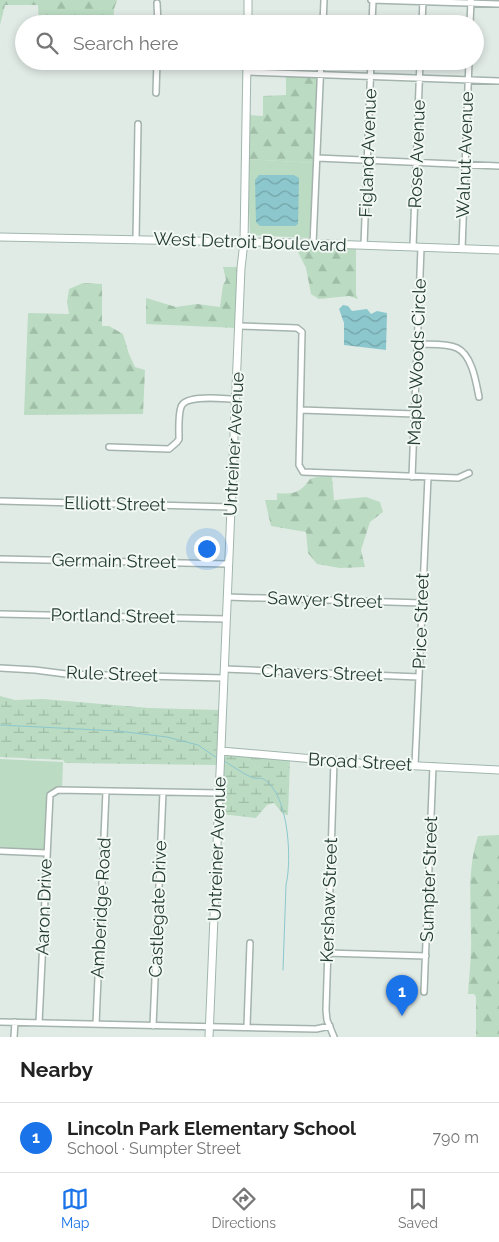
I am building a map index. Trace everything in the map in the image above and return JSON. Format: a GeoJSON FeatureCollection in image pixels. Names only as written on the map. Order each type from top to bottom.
{"type":"FeatureCollection","features":[{"type":"Feature","properties":{"kind":"street"},"geometry":{"type":"LineString","coordinates":[[248,0],[248,15]]}},
{"type":"Feature","properties":{"kind":"street"},"geometry":{"type":"LineString","coordinates":[[323,15],[324,0]]}},
{"type":"Feature","properties":{"kind":"street"},"geometry":{"type":"LineString","coordinates":[[372,15],[372,0],[471,1],[499,4]]}},
{"type":"Feature","properties":{"kind":"street"},"geometry":{"type":"LineString","coordinates":[[422,15],[423,1]]}},
{"type":"Feature","properties":{"kind":"street"},"geometry":{"type":"LineString","coordinates":[[470,15],[471,1]]}},
{"type":"Feature","properties":{"kind":"street"},"geometry":{"type":"LineString","coordinates":[[158,3],[158,15]]}},
{"type":"Feature","properties":{"kind":"street"},"geometry":{"type":"LineString","coordinates":[[156,93],[157,70]]}},
{"type":"Feature","properties":{"kind":"street"},"geometry":{"type":"LineString","coordinates":[[313,244],[321,70]]}},
{"type":"Feature","properties":{"kind":"street","name":"Figland Avenue"},"geometry":{"type":"LineString","coordinates":[[364,246],[371,70]]}},
{"type":"Feature","properties":{"kind":"street","name":"Rose Avenue"},"geometry":{"type":"LineString","coordinates":[[417,247],[416,163],[420,70]]}},
{"type":"Feature","properties":{"kind":"street","name":"Walnut Avenue"},"geometry":{"type":"LineString","coordinates":[[462,249],[469,70]]}},
{"type":"Feature","properties":{"kind":"street"},"geometry":{"type":"LineString","coordinates":[[247,72],[499,81]]}},
{"type":"Feature","properties":{"kind":"street","name":"Untreiner Avenue"},"geometry":{"type":"LineString","coordinates":[[209,1037],[228,564],[242,249],[244,242],[247,72]]}},
{"type":"Feature","properties":{"kind":"street"},"geometry":{"type":"LineString","coordinates":[[136,239],[138,124]]}},
{"type":"Feature","properties":{"kind":"street"},"geometry":{"type":"LineString","coordinates":[[317,158],[499,166]]}},
{"type":"Feature","properties":{"kind":"street","name":"West Detroit Boulevard"},"geometry":{"type":"LineString","coordinates":[[0,236],[499,250]]}},
{"type":"Feature","properties":{"kind":"street","name":"Maple Woods Circle"},"geometry":{"type":"LineString","coordinates":[[412,477],[418,344],[417,247]]}},
{"type":"Feature","properties":{"kind":"street"},"geometry":{"type":"LineString","coordinates":[[239,326],[297,328],[302,332],[299,465],[303,472],[458,478],[469,473]]}},
{"type":"Feature","properties":{"kind":"street"},"geometry":{"type":"LineString","coordinates":[[418,344],[451,346],[460,349],[470,364],[479,397]]}},
{"type":"Feature","properties":{"kind":"street"},"geometry":{"type":"LineString","coordinates":[[109,447],[168,449],[179,439],[181,406],[186,400],[193,398],[236,399]]}},
{"type":"Feature","properties":{"kind":"street"},"geometry":{"type":"LineString","coordinates":[[301,410],[415,414]]}},
{"type":"Feature","properties":{"kind":"street","name":"Price Street"},"geometry":{"type":"LineString","coordinates":[[415,765],[428,477]]}},
{"type":"Feature","properties":{"kind":"street","name":"Elliott Street"},"geometry":{"type":"LineString","coordinates":[[0,501],[231,507]]}},
{"type":"Feature","properties":{"kind":"street","name":"Germain Street"},"geometry":{"type":"LineString","coordinates":[[0,559],[228,564]]}},
{"type":"Feature","properties":{"kind":"street","name":"Sawyer Street"},"geometry":{"type":"LineString","coordinates":[[227,597],[422,603]]}},
{"type":"Feature","properties":{"kind":"street","name":"Portland Street"},"geometry":{"type":"LineString","coordinates":[[0,614],[226,619]]}},
{"type":"Feature","properties":{"kind":"street","name":"Rule Street"},"geometry":{"type":"LineString","coordinates":[[0,668],[66,674],[224,678]]}},
{"type":"Feature","properties":{"kind":"street","name":"Chavers Street"},"geometry":{"type":"LineString","coordinates":[[224,669],[420,677]]}},
{"type":"Feature","properties":{"kind":"street","name":"Broad Street"},"geometry":{"type":"LineString","coordinates":[[221,751],[334,761],[499,770]]}},
{"type":"Feature","properties":{"kind":"street","name":"Kershaw Street"},"geometry":{"type":"LineString","coordinates":[[334,761],[326,1010],[327,1020],[334,1037]]}},
{"type":"Feature","properties":{"kind":"street","name":"Sumpter Street"},"geometry":{"type":"LineString","coordinates":[[424,992],[433,766]]}},
{"type":"Feature","properties":{"kind":"street","name":"Aaron Drive"},"geometry":{"type":"LineString","coordinates":[[39,1023],[48,799],[52,793],[58,790],[106,791]]}},
{"type":"Feature","properties":{"kind":"street"},"geometry":{"type":"LineString","coordinates":[[106,791],[219,793]]}},
{"type":"Feature","properties":{"kind":"street","name":"Amberidge Road"},"geometry":{"type":"LineString","coordinates":[[96,1024],[106,791]]}},
{"type":"Feature","properties":{"kind":"street","name":"Castlegate Drive"},"geometry":{"type":"LineString","coordinates":[[153,1026],[163,792]]}},
{"type":"Feature","properties":{"kind":"street"},"geometry":{"type":"LineString","coordinates":[[0,851],[46,853]]}},
{"type":"Feature","properties":{"kind":"street"},"geometry":{"type":"LineString","coordinates":[[247,1026],[250,943]]}},
{"type":"Feature","properties":{"kind":"street"},"geometry":{"type":"LineString","coordinates":[[327,953],[426,956]]}},
{"type":"Feature","properties":{"kind":"street"},"geometry":{"type":"LineString","coordinates":[[0,1022],[316,1029],[330,1026]]}},
{"type":"Feature","properties":{"kind":"street"},"geometry":{"type":"LineString","coordinates":[[14,1037],[15,1022]]}},
{"type":"Feature","properties":{"kind":"green space"},"geometry":{"type":"Polygon","coordinates":[[[0,0],[117,0],[114,15],[39,15],[38,5],[5,5],[0,25],[0,0]]]}},
{"type":"Feature","properties":{"kind":"green space"},"geometry":{"type":"Polygon","coordinates":[[[286,76],[319,77],[315,163],[247,159],[248,115],[263,116],[263,96],[286,95],[286,76]]]}},
{"type":"Feature","properties":{"kind":"green space"},"geometry":{"type":"Polygon","coordinates":[[[247,159],[315,163],[309,238],[250,235],[247,159]]]}},
{"type":"Feature","properties":{"kind":"green space"},"geometry":{"type":"Polygon","coordinates":[[[295,246],[356,248],[356,294],[358,299],[349,296],[319,299],[311,294],[306,268],[295,246]]]}},
{"type":"Feature","properties":{"kind":"green space"},"geometry":{"type":"Polygon","coordinates":[[[223,267],[239,267],[237,328],[146,324],[146,298],[176,307],[197,304],[220,307],[223,285],[226,280],[223,267]]]}},
{"type":"Feature","properties":{"kind":"green space"},"geometry":{"type":"Polygon","coordinates":[[[83,283],[102,284],[102,326],[109,326],[123,334],[135,367],[145,370],[143,414],[24,415],[28,313],[69,314],[67,302],[69,289],[83,283]]]}},
{"type":"Feature","properties":{"kind":"green space"},"geometry":{"type":"Polygon","coordinates":[[[332,477],[334,500],[366,497],[380,502],[383,512],[370,522],[361,550],[365,567],[340,568],[317,564],[308,553],[306,532],[271,526],[265,500],[277,500],[277,493],[296,492],[310,479],[332,477]]]}},
{"type":"Feature","properties":{"kind":"green space"},"geometry":{"type":"Polygon","coordinates":[[[0,696],[15,700],[43,699],[149,708],[220,710],[218,765],[65,763],[63,760],[0,757],[0,696]]]}},
{"type":"Feature","properties":{"kind":"green space"},"geometry":{"type":"Polygon","coordinates":[[[223,754],[290,760],[288,815],[283,814],[274,803],[267,805],[256,818],[221,814],[223,754]]]}},
{"type":"Feature","properties":{"kind":"green space"},"geometry":{"type":"Polygon","coordinates":[[[0,759],[63,762],[62,790],[52,793],[46,853],[0,851],[0,759]]]}},
{"type":"Feature","properties":{"kind":"green space"},"geometry":{"type":"Polygon","coordinates":[[[499,835],[499,1037],[476,1037],[476,997],[474,994],[468,994],[471,950],[470,885],[472,861],[478,836],[499,835]]]}},
{"type":"Feature","properties":{"kind":"water"},"geometry":{"type":"Polygon","coordinates":[[[259,175],[294,175],[299,178],[298,224],[295,226],[260,226],[256,222],[255,180],[259,175]]]}},
{"type":"Feature","properties":{"kind":"water"},"geometry":{"type":"Polygon","coordinates":[[[343,305],[348,306],[352,311],[367,309],[371,314],[377,311],[387,313],[386,350],[344,345],[344,323],[339,309],[343,305]]]}},
{"type":"Feature","properties":{"kind":"waterway"},"geometry":{"type":"LineString","coordinates":[[0,725],[118,731],[167,737],[198,745],[217,758]]}},
{"type":"Feature","properties":{"kind":"waterway"},"geometry":{"type":"LineString","coordinates":[[224,761],[250,777],[265,780],[273,788],[284,814],[289,860],[286,885],[283,970]]}},
{"type":"Feature","properties":{"kind":"place","name":"Lincoln Park Elementary School"},"geometry":{"type":"Point","coordinates":[402,1016]}}]}
